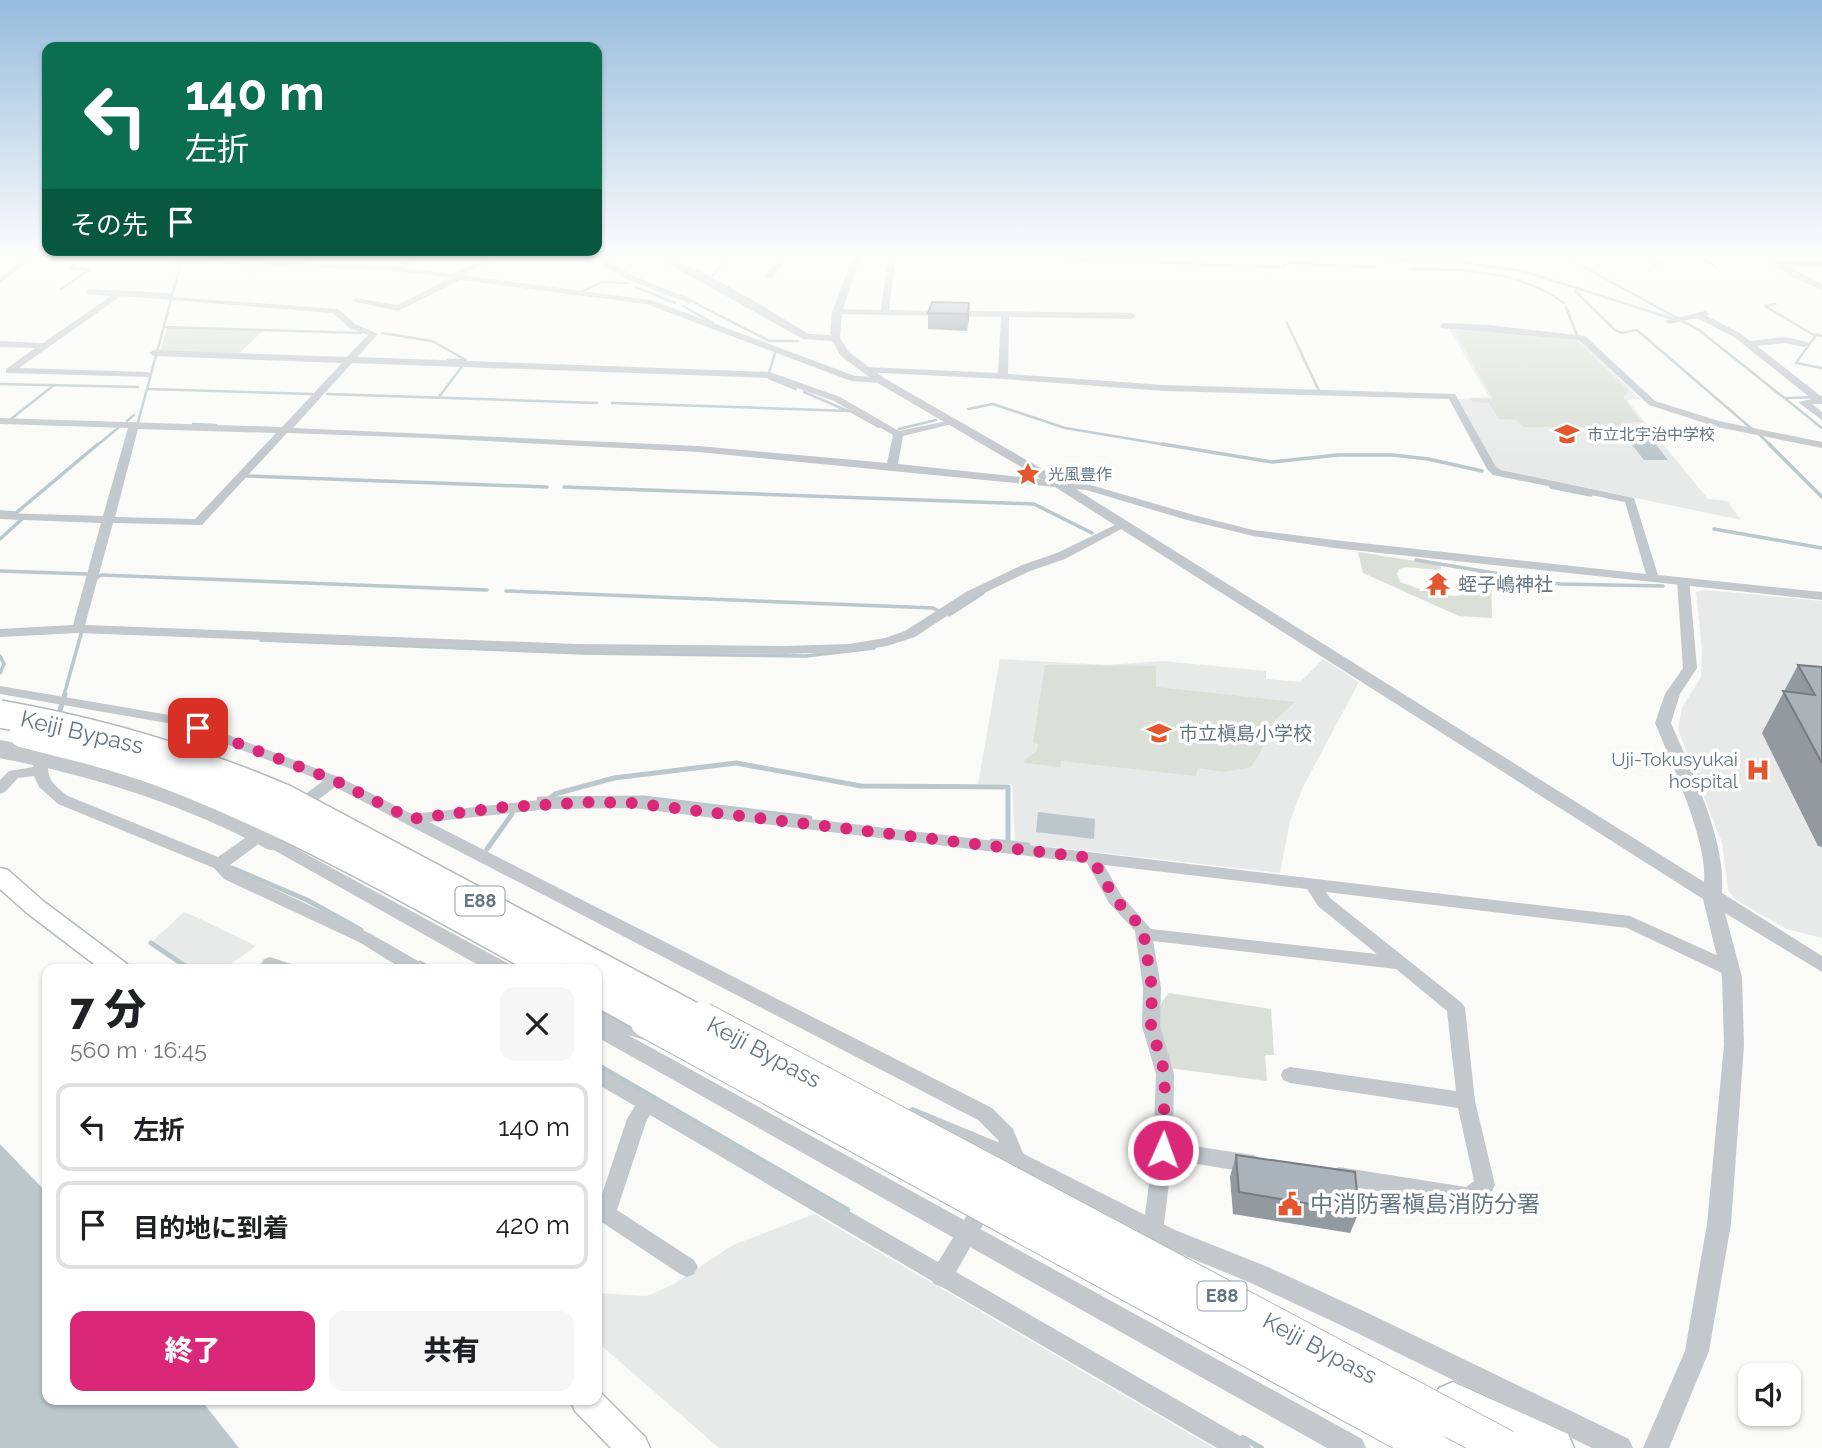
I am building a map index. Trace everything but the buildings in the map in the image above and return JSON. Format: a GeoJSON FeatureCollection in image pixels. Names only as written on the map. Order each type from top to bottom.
{"type":"FeatureCollection","features":[{"type":"Feature","properties":{"kind":"highway","name":"Keiji Bypass"},"geometry":{"type":"LineString","coordinates":[[0,714],[76,727],[139,744],[192,761],[284,799],[596,964]]}},
{"type":"Feature","properties":{"kind":"highway","name":"Keiji Bypass"},"geometry":{"type":"LineString","coordinates":[[0,730],[113,756],[210,790],[308,836],[543,964]]}},
{"type":"Feature","properties":{"kind":"highway","name":"Keiji Bypass"},"geometry":{"type":"LineString","coordinates":[[602,967],[1506,1448]]}},
{"type":"Feature","properties":{"kind":"highway","name":"Keiji Bypass"},"geometry":{"type":"LineString","coordinates":[[602,995],[1431,1448]]}},
{"type":"Feature","properties":{"kind":"highway"},"geometry":{"type":"LineString","coordinates":[[1252,1311],[1554,1448]]}},
{"type":"Feature","properties":{"kind":"main road"},"geometry":{"type":"LineString","coordinates":[[0,876],[35,907],[111,964]]}},
{"type":"Feature","properties":{"kind":"main road"},"geometry":{"type":"LineString","coordinates":[[591,1405],[634,1448]]}},
{"type":"Feature","properties":{"kind":"street"},"geometry":{"type":"LineString","coordinates":[[4,371],[78,323]]}},
{"type":"Feature","properties":{"kind":"street"},"geometry":{"type":"LineString","coordinates":[[0,516],[198,523],[374,334],[348,323]]}},
{"type":"Feature","properties":{"kind":"street"},"geometry":{"type":"LineString","coordinates":[[703,323],[854,379],[880,380]]}},
{"type":"Feature","properties":{"kind":"street"},"geometry":{"type":"LineString","coordinates":[[782,323],[807,337],[835,338]]}},
{"type":"Feature","properties":{"kind":"street"},"geometry":{"type":"LineString","coordinates":[[836,323],[835,338],[845,354],[880,380],[1059,484],[1712,898],[1819,960]]}},
{"type":"Feature","properties":{"kind":"street"},"geometry":{"type":"LineString","coordinates":[[1003,376],[1005,323]]}},
{"type":"Feature","properties":{"kind":"street"},"geometry":{"type":"LineString","coordinates":[[1711,323],[1749,344],[1821,401]]}},
{"type":"Feature","properties":{"kind":"street"},"geometry":{"type":"LineString","coordinates":[[1444,326],[1582,338],[1652,403],[1717,424],[1822,445]]}},
{"type":"Feature","properties":{"kind":"street"},"geometry":{"type":"LineString","coordinates":[[0,343],[12,334]]}},
{"type":"Feature","properties":{"kind":"street"},"geometry":{"type":"LineString","coordinates":[[1749,344],[1785,340],[1804,344]]}},
{"type":"Feature","properties":{"kind":"street"},"geometry":{"type":"LineString","coordinates":[[0,343],[44,346]]}},
{"type":"Feature","properties":{"kind":"street"},"geometry":{"type":"LineString","coordinates":[[154,354],[771,375],[837,400],[898,433],[952,421]]}},
{"type":"Feature","properties":{"kind":"street"},"geometry":{"type":"LineString","coordinates":[[866,370],[1003,376],[1164,388],[1452,396],[1492,469],[1497,472],[1630,500],[1653,578]]}},
{"type":"Feature","properties":{"kind":"street"},"geometry":{"type":"LineString","coordinates":[[4,371],[147,375]]}},
{"type":"Feature","properties":{"kind":"street"},"geometry":{"type":"LineString","coordinates":[[1821,401],[1803,402],[1822,417]]}},
{"type":"Feature","properties":{"kind":"street"},"geometry":{"type":"LineString","coordinates":[[0,421],[286,429],[686,448],[892,467],[1087,487],[1253,533],[1822,596]]}},
{"type":"Feature","properties":{"kind":"street"},"geometry":{"type":"LineString","coordinates":[[78,629],[134,425]]}},
{"type":"Feature","properties":{"kind":"street"},"geometry":{"type":"LineString","coordinates":[[892,467],[898,433]]}},
{"type":"Feature","properties":{"kind":"street"},"geometry":{"type":"LineString","coordinates":[[0,633],[78,629],[576,648],[849,648],[887,642],[910,634],[970,595],[1123,525]]}},
{"type":"Feature","properties":{"kind":"street"},"geometry":{"type":"LineString","coordinates":[[1656,1448],[1697,1351],[1719,1224],[1734,1045],[1730,969],[1712,898],[1714,875],[1707,841],[1692,793],[1663,723],[1664,711],[1678,683],[1690,668],[1684,581]]}},
{"type":"Feature","properties":{"kind":"street"},"geometry":{"type":"LineString","coordinates":[[0,690],[176,720],[334,780],[985,1114],[1006,1135],[1016,1160]]}},
{"type":"Feature","properties":{"kind":"street"},"geometry":{"type":"LineString","coordinates":[[58,698],[38,771],[46,788],[63,800],[220,864],[230,875],[365,938],[410,964]]}},
{"type":"Feature","properties":{"kind":"street"},"geometry":{"type":"LineString","coordinates":[[0,749],[116,774],[188,800],[271,841],[493,964]]}},
{"type":"Feature","properties":{"kind":"street"},"geometry":{"type":"LineString","coordinates":[[0,789],[14,774],[38,771]]}},
{"type":"Feature","properties":{"kind":"street"},"geometry":{"type":"LineString","coordinates":[[220,864],[334,780]]}},
{"type":"Feature","properties":{"kind":"street"},"geometry":{"type":"LineString","coordinates":[[411,819],[504,807],[594,802],[632,803],[1630,922],[1730,969]]}},
{"type":"Feature","properties":{"kind":"street"},"geometry":{"type":"LineString","coordinates":[[1092,858],[1115,899],[1143,929],[1144,934],[1152,988],[1151,1026],[1165,1074],[1163,1150],[1153,1231]]}},
{"type":"Feature","properties":{"kind":"street"},"geometry":{"type":"LineString","coordinates":[[1313,885],[1324,902],[1456,1008],[1466,1101],[1485,1185],[1469,1196],[1322,1174]]}},
{"type":"Feature","properties":{"kind":"street"},"geometry":{"type":"LineString","coordinates":[[1144,934],[1401,964]]}},
{"type":"Feature","properties":{"kind":"street"},"geometry":{"type":"LineString","coordinates":[[602,1018],[870,1100],[948,1129],[1016,1160],[1153,1231],[1271,1280],[1375,1328],[1620,1448]]}},
{"type":"Feature","properties":{"kind":"street"},"geometry":{"type":"LineString","coordinates":[[602,1030],[1353,1448]]}},
{"type":"Feature","properties":{"kind":"street"},"geometry":{"type":"LineString","coordinates":[[1290,1075],[1466,1101]]}},
{"type":"Feature","properties":{"kind":"street"},"geometry":{"type":"LineString","coordinates":[[602,1077],[1239,1448]]}},
{"type":"Feature","properties":{"kind":"street"},"geometry":{"type":"LineString","coordinates":[[602,1208],[637,1119],[647,1104]]}},
{"type":"Feature","properties":{"kind":"street"},"geometry":{"type":"LineString","coordinates":[[1163,1150],[1269,1166]]}},
{"type":"Feature","properties":{"kind":"street"},"geometry":{"type":"LineString","coordinates":[[941,1276],[966,1231],[1016,1160]]}},
{"type":"Feature","properties":{"kind":"street"},"geometry":{"type":"LineString","coordinates":[[602,1212],[687,1267]]}},
{"type":"Feature","properties":{"kind":"shaded area"},"geometry":{"type":"Polygon","coordinates":[[[167,327],[264,330],[238,354],[160,352],[167,327]]]}},
{"type":"Feature","properties":{"kind":"shaded area","name":"市立北宇治中学校"},"geometry":{"type":"Polygon","coordinates":[[[1449,329],[1579,339],[1640,399],[1627,400],[1708,499],[1727,501],[1741,520],[1497,469],[1458,399],[1489,397],[1449,329]]]}},
{"type":"Feature","properties":{"kind":"shaded area"},"geometry":{"type":"Polygon","coordinates":[[[1454,330],[1577,340],[1629,391],[1623,397],[1642,422],[1630,422],[1636,430],[1618,430],[1615,427],[1523,427],[1518,420],[1499,419],[1489,403],[1473,402],[1470,398],[1493,399],[1454,330]]]}},
{"type":"Feature","properties":{"kind":"shaded area"},"geometry":{"type":"Polygon","coordinates":[[[1629,441],[1653,441],[1668,460],[1644,460],[1629,441]]]}},
{"type":"Feature","properties":{"kind":"shaded area"},"geometry":{"type":"Polygon","coordinates":[[[1358,552],[1441,565],[1441,569],[1399,569],[1397,574],[1400,582],[1449,596],[1468,594],[1476,589],[1474,573],[1478,571],[1491,574],[1492,618],[1459,616],[1363,573],[1358,552]]]}},
{"type":"Feature","properties":{"kind":"shaded area","name":"Uji-Tokusyukai hospital"},"geometry":{"type":"Polygon","coordinates":[[[1706,590],[1822,601],[1822,938],[1787,929],[1736,900],[1728,890],[1722,843],[1678,730],[1682,708],[1701,677],[1702,650],[1696,592],[1706,590]]]}},
{"type":"Feature","properties":{"kind":"shaded area","name":"市立槇島小学校"},"geometry":{"type":"Polygon","coordinates":[[[1000,659],[1107,665],[1163,661],[1266,671],[1266,679],[1300,682],[1323,659],[1359,682],[1303,787],[1290,821],[1280,873],[1015,843],[1012,784],[978,784],[1000,659]]]}},
{"type":"Feature","properties":{"kind":"shaded area"},"geometry":{"type":"Polygon","coordinates":[[[1045,665],[1156,666],[1156,687],[1295,702],[1275,720],[1277,725],[1251,767],[1223,772],[1198,768],[1196,776],[1061,761],[1060,767],[1024,763],[1025,759],[1037,751],[1038,744],[1033,743],[1045,665]]]}},
{"type":"Feature","properties":{"kind":"shaded area"},"geometry":{"type":"Polygon","coordinates":[[[1038,812],[1095,819],[1094,839],[1036,832],[1038,812]]]}},
{"type":"Feature","properties":{"kind":"shaded area"},"geometry":{"type":"Polygon","coordinates":[[[184,912],[256,946],[231,964],[183,964],[151,943],[184,912]]]}},
{"type":"Feature","properties":{"kind":"shaded area"},"geometry":{"type":"Polygon","coordinates":[[[1169,993],[1271,1009],[1274,1055],[1265,1055],[1267,1081],[1169,1068],[1160,1039],[1158,1020],[1159,1010],[1169,993]]]}},
{"type":"Feature","properties":{"kind":"shaded area"},"geometry":{"type":"Polygon","coordinates":[[[0,1144],[42,1188],[42,1405],[205,1405],[239,1448],[0,1448],[0,1144]]]}},
{"type":"Feature","properties":{"kind":"shaded area"},"geometry":{"type":"Polygon","coordinates":[[[814,1214],[1214,1448],[719,1448],[602,1346],[602,1293],[647,1296],[672,1285],[733,1245],[814,1214]]]}},
{"type":"Feature","properties":{"kind":"waterway"},"geometry":{"type":"LineString","coordinates":[[137,426],[165,323]]}},
{"type":"Feature","properties":{"kind":"waterway"},"geometry":{"type":"LineString","coordinates":[[733,323],[769,341],[798,341]]}},
{"type":"Feature","properties":{"kind":"waterway"},"geometry":{"type":"LineString","coordinates":[[1287,323],[1319,391]]}},
{"type":"Feature","properties":{"kind":"waterway"},"geometry":{"type":"LineString","coordinates":[[1572,323],[1577,335]]}},
{"type":"Feature","properties":{"kind":"waterway"},"geometry":{"type":"LineString","coordinates":[[1607,323],[1622,333],[1637,330],[1752,429]]}},
{"type":"Feature","properties":{"kind":"waterway"},"geometry":{"type":"LineString","coordinates":[[1685,323],[1699,330],[1822,428]]}},
{"type":"Feature","properties":{"kind":"waterway"},"geometry":{"type":"LineString","coordinates":[[1793,323],[1812,334],[1822,336]]}},
{"type":"Feature","properties":{"kind":"waterway"},"geometry":{"type":"LineString","coordinates":[[164,327],[361,333]]}},
{"type":"Feature","properties":{"kind":"waterway"},"geometry":{"type":"LineString","coordinates":[[382,333],[432,341],[466,360],[448,360]]}},
{"type":"Feature","properties":{"kind":"waterway"},"geometry":{"type":"LineString","coordinates":[[1816,335],[1796,363],[1822,368]]}},
{"type":"Feature","properties":{"kind":"waterway"},"geometry":{"type":"LineString","coordinates":[[769,373],[775,353]]}},
{"type":"Feature","properties":{"kind":"waterway"},"geometry":{"type":"LineString","coordinates":[[439,397],[463,365]]}},
{"type":"Feature","properties":{"kind":"waterway"},"geometry":{"type":"LineString","coordinates":[[768,375],[769,378],[796,389]]}},
{"type":"Feature","properties":{"kind":"waterway"},"geometry":{"type":"LineString","coordinates":[[0,384],[54,385]]}},
{"type":"Feature","properties":{"kind":"waterway"},"geometry":{"type":"LineString","coordinates":[[11,419],[54,385]]}},
{"type":"Feature","properties":{"kind":"waterway"},"geometry":{"type":"LineString","coordinates":[[54,385],[138,387]]}},
{"type":"Feature","properties":{"kind":"waterway"},"geometry":{"type":"LineString","coordinates":[[147,389],[312,394]]}},
{"type":"Feature","properties":{"kind":"waterway"},"geometry":{"type":"LineString","coordinates":[[804,392],[848,411]]}},
{"type":"Feature","properties":{"kind":"waterway"},"geometry":{"type":"LineString","coordinates":[[327,394],[597,403]]}},
{"type":"Feature","properties":{"kind":"waterway"},"geometry":{"type":"LineString","coordinates":[[1786,398],[1822,397]]}},
{"type":"Feature","properties":{"kind":"waterway"},"geometry":{"type":"LineString","coordinates":[[612,403],[848,411]]}},
{"type":"Feature","properties":{"kind":"waterway"},"geometry":{"type":"LineString","coordinates":[[968,409],[993,404],[1065,428],[1173,446]]}},
{"type":"Feature","properties":{"kind":"waterway"},"geometry":{"type":"LineString","coordinates":[[848,411],[879,427]]}},
{"type":"Feature","properties":{"kind":"waterway"},"geometry":{"type":"LineString","coordinates":[[127,421],[134,415]]}},
{"type":"Feature","properties":{"kind":"waterway"},"geometry":{"type":"LineString","coordinates":[[899,429],[936,420]]}},
{"type":"Feature","properties":{"kind":"waterway"},"geometry":{"type":"LineString","coordinates":[[193,424],[216,425]]}},
{"type":"Feature","properties":{"kind":"waterway"},"geometry":{"type":"LineString","coordinates":[[96,446],[118,428]]}},
{"type":"Feature","properties":{"kind":"waterway"},"geometry":{"type":"LineString","coordinates":[[1759,434],[1822,497]]}},
{"type":"Feature","properties":{"kind":"waterway"},"geometry":{"type":"LineString","coordinates":[[0,512],[16,513],[98,444]]}},
{"type":"Feature","properties":{"kind":"waterway"},"geometry":{"type":"LineString","coordinates":[[1162,444],[1272,462],[1338,455],[1393,455],[1428,459],[1482,471]]}},
{"type":"Feature","properties":{"kind":"waterway"},"geometry":{"type":"LineString","coordinates":[[247,476],[547,487]]}},
{"type":"Feature","properties":{"kind":"waterway"},"geometry":{"type":"LineString","coordinates":[[564,487],[1034,504],[1092,533]]}},
{"type":"Feature","properties":{"kind":"waterway"},"geometry":{"type":"LineString","coordinates":[[1551,487],[1591,495]]}},
{"type":"Feature","properties":{"kind":"waterway"},"geometry":{"type":"LineString","coordinates":[[0,539],[22,519]]}},
{"type":"Feature","properties":{"kind":"waterway"},"geometry":{"type":"LineString","coordinates":[[1714,529],[1822,548]]}},
{"type":"Feature","properties":{"kind":"waterway"},"geometry":{"type":"LineString","coordinates":[[1416,560],[1560,584],[1663,586]]}},
{"type":"Feature","properties":{"kind":"waterway"},"geometry":{"type":"LineString","coordinates":[[0,571],[86,574]]}},
{"type":"Feature","properties":{"kind":"waterway"},"geometry":{"type":"LineString","coordinates":[[96,578],[101,575],[487,590]]}},
{"type":"Feature","properties":{"kind":"waterway"},"geometry":{"type":"LineString","coordinates":[[506,591],[933,608],[939,611]]}},
{"type":"Feature","properties":{"kind":"waterway"},"geometry":{"type":"LineString","coordinates":[[949,615],[983,593]]}},
{"type":"Feature","properties":{"kind":"waterway"},"geometry":{"type":"LineString","coordinates":[[64,695],[83,627]]}},
{"type":"Feature","properties":{"kind":"waterway"},"geometry":{"type":"LineString","coordinates":[[261,640],[583,653],[806,656],[874,648]]}},
{"type":"Feature","properties":{"kind":"waterway"},"geometry":{"type":"LineString","coordinates":[[0,656],[4,664],[0,673]]}},
{"type":"Feature","properties":{"kind":"waterway"},"geometry":{"type":"LineString","coordinates":[[58,717],[65,694]]}},
{"type":"Feature","properties":{"kind":"waterway"},"geometry":{"type":"LineString","coordinates":[[550,798],[555,794],[614,778],[736,763],[861,786],[1008,787],[1008,842]]}},
{"type":"Feature","properties":{"kind":"waterway"},"geometry":{"type":"LineString","coordinates":[[539,799],[644,798],[810,818]]}},
{"type":"Feature","properties":{"kind":"waterway"},"geometry":{"type":"LineString","coordinates":[[487,849],[512,814]]}},
{"type":"Feature","properties":{"kind":"waterway"},"geometry":{"type":"LineString","coordinates":[[992,841],[1028,845]]}},
{"type":"Feature","properties":{"kind":"waterway"},"geometry":{"type":"LineString","coordinates":[[232,868],[307,900],[361,930]]}},
{"type":"Feature","properties":{"kind":"waterway"},"geometry":{"type":"LineString","coordinates":[[151,943],[182,964]]}},
{"type":"Feature","properties":{"kind":"waterway"},"geometry":{"type":"LineString","coordinates":[[602,1068],[847,1210]]}},
{"type":"Feature","properties":{"kind":"waterway"},"geometry":{"type":"LineString","coordinates":[[1243,1438],[1261,1448]]}},
{"type":"Feature","properties":{"kind":"place","name":"市立北宇治中学校"},"geometry":{"type":"Point","coordinates":[1567,434]}},
{"type":"Feature","properties":{"kind":"place","name":"光風豊作"},"geometry":{"type":"Point","coordinates":[1028,474]}},
{"type":"Feature","properties":{"kind":"place","name":"蛭子嶋神社"},"geometry":{"type":"Point","coordinates":[1438,584]}},
{"type":"Feature","properties":{"kind":"place","name":"市立槇島小学校"},"geometry":{"type":"Point","coordinates":[1159,733]}},
{"type":"Feature","properties":{"kind":"place","name":"Uji-Tokusyukai hospital"},"geometry":{"type":"Point","coordinates":[1758,770]}},
{"type":"Feature","properties":{"kind":"place","name":"中消防署槇島消防分署"},"geometry":{"type":"Point","coordinates":[1290,1204]}},
{"type":"Feature","properties":{"kind":"route"},"geometry":{"type":"LineString","coordinates":[[198,728],[334,780],[411,819],[504,807],[594,802],[632,803],[1092,858],[1115,899],[1143,929],[1152,988],[1151,1026],[1165,1074],[1163,1150]]}}]}
